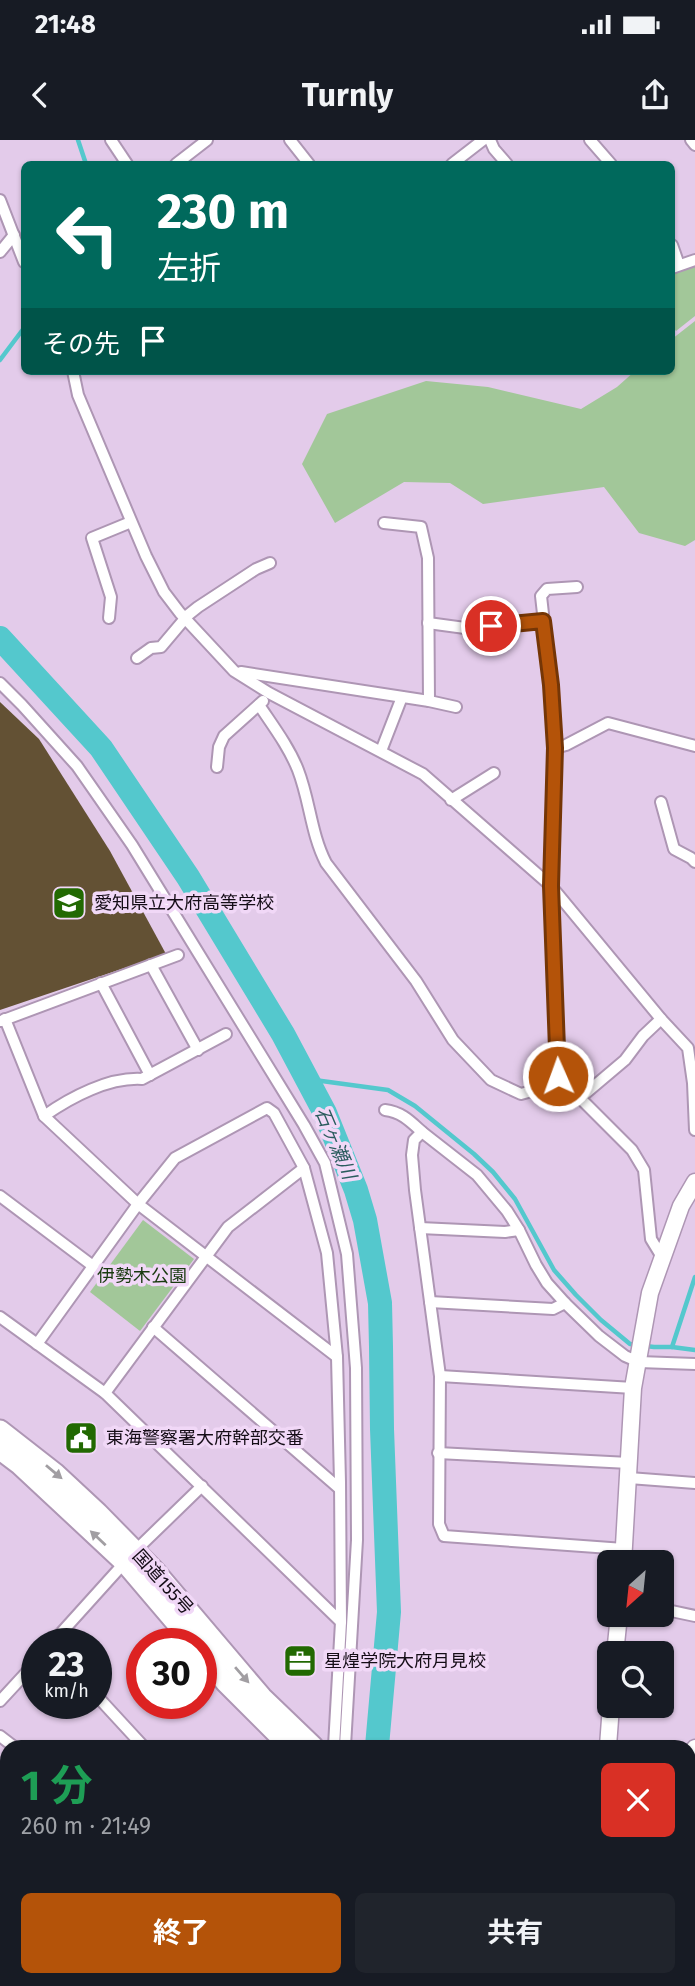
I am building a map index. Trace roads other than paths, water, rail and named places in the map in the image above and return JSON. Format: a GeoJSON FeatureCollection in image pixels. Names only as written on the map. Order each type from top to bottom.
{"type":"FeatureCollection","features":[{"type":"Feature","properties":{"kind":"highway","name":"国道155号"},"geometry":{"type":"LineString","coordinates":[[0,1430],[55,1473],[98,1513],[182,1628]]}},
{"type":"Feature","properties":{"kind":"highway","name":"国道155号"},"geometry":{"type":"LineString","coordinates":[[0,1450],[130,1557],[155,1571],[262,1697],[307,1740]]}},
{"type":"Feature","properties":{"kind":"highway"},"geometry":{"type":"LineString","coordinates":[[217,1672],[283,1740]]}},
{"type":"Feature","properties":{"kind":"street"},"geometry":{"type":"LineString","coordinates":[[111,140],[125,161]]}},
{"type":"Feature","properties":{"kind":"street"},"geometry":{"type":"LineString","coordinates":[[180,161],[207,140]]}},
{"type":"Feature","properties":{"kind":"street"},"geometry":{"type":"LineString","coordinates":[[290,140],[307,161]]}},
{"type":"Feature","properties":{"kind":"street"},"geometry":{"type":"LineString","coordinates":[[456,161],[483,140]]}},
{"type":"Feature","properties":{"kind":"street"},"geometry":{"type":"LineString","coordinates":[[490,140],[504,161]]}},
{"type":"Feature","properties":{"kind":"street"},"geometry":{"type":"LineString","coordinates":[[590,140],[608,161]]}},
{"type":"Feature","properties":{"kind":"street"},"geometry":{"type":"LineString","coordinates":[[691,140],[695,145]]}},
{"type":"Feature","properties":{"kind":"street"},"geometry":{"type":"LineString","coordinates":[[0,200],[21,254]]}},
{"type":"Feature","properties":{"kind":"street"},"geometry":{"type":"LineString","coordinates":[[0,252],[14,235]]}},
{"type":"Feature","properties":{"kind":"street"},"geometry":{"type":"LineString","coordinates":[[676,267],[695,260]]}},
{"type":"Feature","properties":{"kind":"street"},"geometry":{"type":"LineString","coordinates":[[74,375],[78,394],[146,556],[164,592],[185,618],[234,671],[269,693],[423,774],[551,886],[688,1048],[695,1130]]}},
{"type":"Feature","properties":{"kind":"street"},"geometry":{"type":"LineString","coordinates":[[109,618],[111,597],[92,538],[131,522]]}},
{"type":"Feature","properties":{"kind":"street"},"geometry":{"type":"LineString","coordinates":[[384,523],[421,527],[428,558],[429,701]]}},
{"type":"Feature","properties":{"kind":"street"},"geometry":{"type":"LineString","coordinates":[[137,658],[151,648],[161,647],[198,607],[270,563]]}},
{"type":"Feature","properties":{"kind":"street"},"geometry":{"type":"LineString","coordinates":[[577,587],[547,589],[541,596],[555,748],[551,886],[558,1076],[632,1150],[645,1170],[651,1239],[662,1257]]}},
{"type":"Feature","properties":{"kind":"street"},"geometry":{"type":"LineString","coordinates":[[428,623],[465,628],[543,621]]}},
{"type":"Feature","properties":{"kind":"street"},"geometry":{"type":"LineString","coordinates":[[234,671],[456,707]]}},
{"type":"Feature","properties":{"kind":"street"},"geometry":{"type":"LineString","coordinates":[[0,683],[77,766],[132,845],[304,1125],[325,1164],[347,1254],[356,1368],[357,1540],[345,1740]]}},
{"type":"Feature","properties":{"kind":"street"},"geometry":{"type":"LineString","coordinates":[[217,767],[219,747],[224,736],[269,693]]}},
{"type":"Feature","properties":{"kind":"street"},"geometry":{"type":"LineString","coordinates":[[381,751],[402,697]]}},
{"type":"Feature","properties":{"kind":"street"},"geometry":{"type":"LineString","coordinates":[[259,705],[298,769],[309,803],[318,848],[326,863],[416,981],[453,1040],[491,1080],[521,1094],[539,1089],[558,1076]]}},
{"type":"Feature","properties":{"kind":"street"},"geometry":{"type":"LineString","coordinates":[[555,748],[608,723],[695,746]]}},
{"type":"Feature","properties":{"kind":"street"},"geometry":{"type":"LineString","coordinates":[[451,800],[494,774]]}},
{"type":"Feature","properties":{"kind":"street"},"geometry":{"type":"LineString","coordinates":[[662,802],[674,849],[695,862]]}},
{"type":"Feature","properties":{"kind":"street"},"geometry":{"type":"LineString","coordinates":[[178,955],[3,1020],[44,1116],[138,1204],[337,1357]]}},
{"type":"Feature","properties":{"kind":"street"},"geometry":{"type":"LineString","coordinates":[[151,965],[198,1050]]}},
{"type":"Feature","properties":{"kind":"street"},"geometry":{"type":"LineString","coordinates":[[101,983],[150,1075]]}},
{"type":"Feature","properties":{"kind":"street"},"geometry":{"type":"LineString","coordinates":[[580,1098],[625,1060],[643,1036],[661,1019]]}},
{"type":"Feature","properties":{"kind":"street"},"geometry":{"type":"LineString","coordinates":[[44,1116],[84,1093],[127,1079],[142,1079],[226,1034]]}},
{"type":"Feature","properties":{"kind":"street"},"geometry":{"type":"LineString","coordinates":[[37,1344],[138,1204],[175,1158],[267,1108],[274,1113],[304,1168],[327,1253],[337,1357],[340,1489],[341,1622],[334,1740]]}},
{"type":"Feature","properties":{"kind":"street"},"geometry":{"type":"LineString","coordinates":[[386,1110],[405,1116],[477,1175],[507,1211],[536,1265],[565,1303],[599,1336],[625,1356],[640,1352],[695,1364]]}},
{"type":"Feature","properties":{"kind":"street"},"geometry":{"type":"LineString","coordinates":[[422,1132],[414,1140],[412,1155],[440,1376],[439,1524],[444,1536],[597,1553]]}},
{"type":"Feature","properties":{"kind":"street"},"geometry":{"type":"LineString","coordinates":[[104,1393],[228,1227],[304,1168]]}},
{"type":"Feature","properties":{"kind":"street"},"geometry":{"type":"LineString","coordinates":[[623,1550],[633,1388],[650,1293],[681,1206],[695,1182]]}},
{"type":"Feature","properties":{"kind":"street"},"geometry":{"type":"LineString","coordinates":[[0,1196],[93,1266]]}},
{"type":"Feature","properties":{"kind":"street"},"geometry":{"type":"LineString","coordinates":[[420,1228],[505,1232],[519,1230]]}},
{"type":"Feature","properties":{"kind":"street"},"geometry":{"type":"LineString","coordinates":[[430,1302],[553,1309],[565,1303]]}},
{"type":"Feature","properties":{"kind":"street"},"geometry":{"type":"LineString","coordinates":[[0,1317],[104,1393],[341,1622]]}},
{"type":"Feature","properties":{"kind":"street"},"geometry":{"type":"LineString","coordinates":[[153,1327],[340,1489]]}},
{"type":"Feature","properties":{"kind":"street"},"geometry":{"type":"LineString","coordinates":[[440,1376],[633,1388]]}},
{"type":"Feature","properties":{"kind":"street"},"geometry":{"type":"LineString","coordinates":[[438,1453],[629,1471],[695,1483]]}},
{"type":"Feature","properties":{"kind":"street"},"geometry":{"type":"LineString","coordinates":[[66,1628],[130,1557],[202,1486]]}},
{"type":"Feature","properties":{"kind":"street"},"geometry":{"type":"LineString","coordinates":[[674,1612],[695,1616]]}},
{"type":"Feature","properties":{"kind":"street"},"geometry":{"type":"LineString","coordinates":[[0,1701],[21,1678]]}},
{"type":"Feature","properties":{"kind":"street"},"geometry":{"type":"LineString","coordinates":[[112,1712],[137,1740]]}},
{"type":"Feature","properties":{"kind":"street"},"geometry":{"type":"LineString","coordinates":[[608,1740],[610,1718]]}},
{"type":"Feature","properties":{"kind":"waterway"},"geometry":{"type":"LineString","coordinates":[[78,140],[85,161]]}},
{"type":"Feature","properties":{"kind":"waterway"},"geometry":{"type":"LineString","coordinates":[[0,360],[21,332]]}},
{"type":"Feature","properties":{"kind":"waterway","name":"石ヶ瀬川"},"geometry":{"type":"LineString","coordinates":[[0,638],[101,748],[188,877],[283,1034],[325,1113],[356,1190],[365,1220],[380,1303],[389,1612],[378,1740]]}},
{"type":"Feature","properties":{"kind":"waterway"},"geometry":{"type":"LineString","coordinates":[[307,1079],[388,1090],[415,1106],[493,1172],[515,1199],[554,1270],[601,1320],[630,1344],[695,1350]]}},
{"type":"Feature","properties":{"kind":"waterway"},"geometry":{"type":"LineString","coordinates":[[672,1347],[695,1277]]}},
{"type":"Feature","properties":{"kind":"place","name":"愛知県立大府高等学校"},"geometry":{"type":"Point","coordinates":[69,903]}},
{"type":"Feature","properties":{"kind":"place","name":"東海警察署大府幹部交番"},"geometry":{"type":"Point","coordinates":[81,1438]}},
{"type":"Feature","properties":{"kind":"place","name":"星煌学院大府月見校"},"geometry":{"type":"Point","coordinates":[300,1661]}},
{"type":"Feature","properties":{"kind":"park label","name":"伊勢木公園"},"geometry":{"type":"Point","coordinates":[142,1276]}}]}
